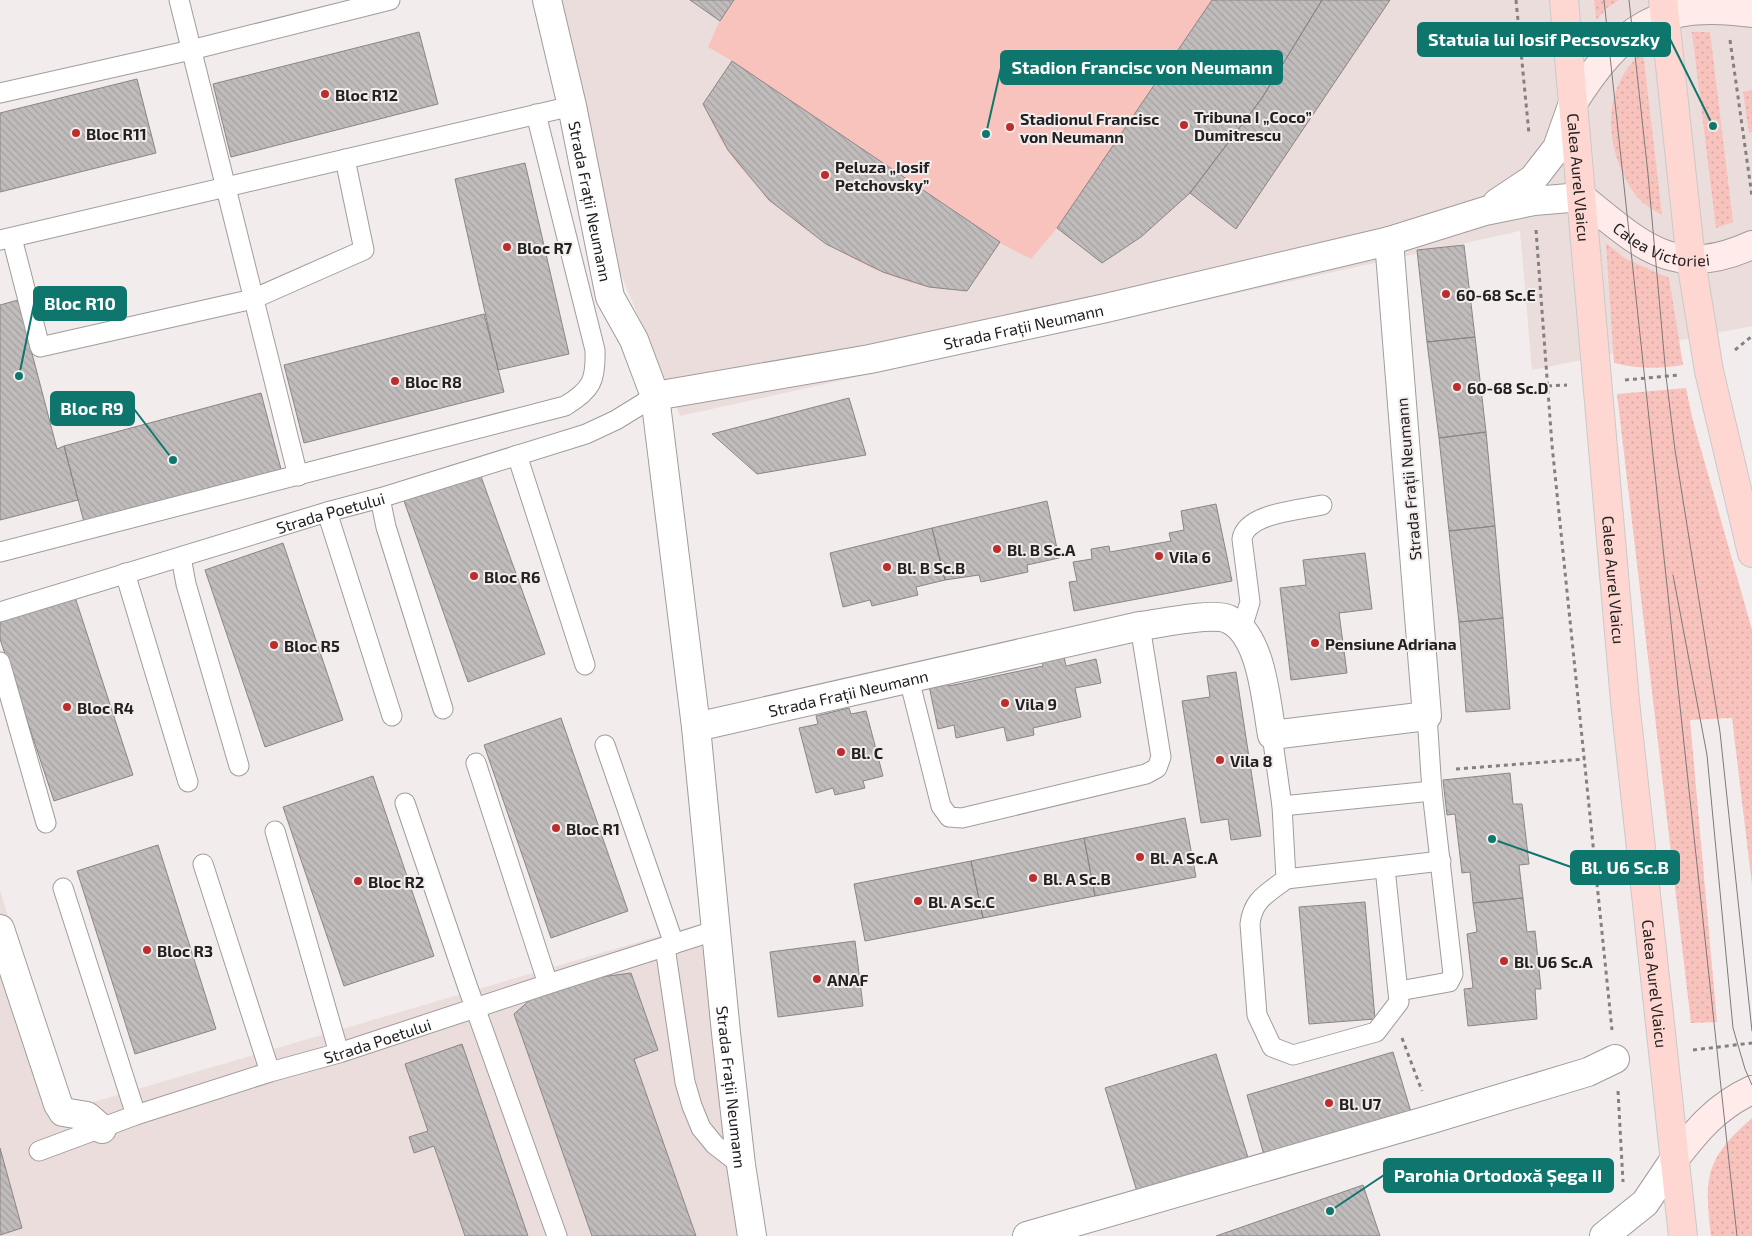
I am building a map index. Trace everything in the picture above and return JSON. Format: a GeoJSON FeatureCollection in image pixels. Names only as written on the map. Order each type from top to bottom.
{"type":"FeatureCollection","features":[{"type":"Feature","properties":{"kind":"main road","name":"Calea Aurel Vlaicu"},"geometry":{"type":"LineString","coordinates":[[1564,0],[1625,700],[1683,1236]]}},
{"type":"Feature","properties":{"kind":"main road"},"geometry":{"type":"LineString","coordinates":[[1574,103],[1590,77],[1620,42],[1651,21],[1664,7]]}},
{"type":"Feature","properties":{"kind":"main road"},"geometry":{"type":"LineString","coordinates":[[1664,7],[1691,10],[1739,11]]}},
{"type":"Feature","properties":{"kind":"main road"},"geometry":{"type":"LineString","coordinates":[[1664,7],[1691,261],[1709,371],[1752,553]]}},
{"type":"Feature","properties":{"kind":"main road","name":"Calea Victoriei"},"geometry":{"type":"LineString","coordinates":[[1581,197],[1640,242],[1672,257],[1691,261],[1720,257],[1752,246]]}},
{"type":"Feature","properties":{"kind":"main road"},"geometry":{"type":"LineString","coordinates":[[1674,1160],[1700,1127],[1720,1108],[1752,1090]]}},
{"type":"Feature","properties":{"kind":"street","name":"Strada Frații Neumann"},"geometry":{"type":"LineString","coordinates":[[548,0],[572,106],[610,297],[634,340],[655,396],[696,726],[741,1165],[752,1236]]}},
{"type":"Feature","properties":{"kind":"street"},"geometry":{"type":"LineString","coordinates":[[1534,190],[1557,148],[1574,103]]}},
{"type":"Feature","properties":{"kind":"street","name":"Strada Frații Neumann"},"geometry":{"type":"LineString","coordinates":[[655,396],[870,359],[1106,308],[1389,241],[1485,211],[1534,190],[1581,197]]}},
{"type":"Feature","properties":{"kind":"street","name":"Strada Frații Neumann"},"geometry":{"type":"LineString","coordinates":[[1389,241],[1427,716]]}},
{"type":"Feature","properties":{"kind":"street","name":"Strada Frații Neumann"},"geometry":{"type":"LineString","coordinates":[[696,726],[1140,626],[1210,617],[1227,619],[1242,628]]}},
{"type":"Feature","properties":{"kind":"street"},"geometry":{"type":"LineString","coordinates":[[1242,628],[1252,644],[1260,668],[1272,734],[1427,716]]}},
{"type":"Feature","properties":{"kind":"street"},"geometry":{"type":"LineString","coordinates":[[0,929],[58,1104],[64,1112],[87,1116],[102,1129]]}},
{"type":"Feature","properties":{"kind":"street"},"geometry":{"type":"LineString","coordinates":[[1027,1236],[1065,1231],[1588,1072],[1615,1060]]}},
{"type":"Feature","properties":{"kind":"street"},"geometry":{"type":"LineString","coordinates":[[1615,1228],[1645,1203],[1674,1160]]}},
{"type":"Feature","properties":{"kind":"lane"},"geometry":{"type":"LineString","coordinates":[[179,0],[298,476]]}},
{"type":"Feature","properties":{"kind":"lane"},"geometry":{"type":"LineString","coordinates":[[0,93],[191,50],[390,0]]}},
{"type":"Feature","properties":{"kind":"lane"},"geometry":{"type":"LineString","coordinates":[[345,159],[364,250],[253,300],[40,347],[6,239],[225,187],[572,106]]}},
{"type":"Feature","properties":{"kind":"lane"},"geometry":{"type":"LineString","coordinates":[[0,552],[565,406],[579,398],[589,387],[595,372],[595,350],[536,114]]}},
{"type":"Feature","properties":{"kind":"lane","name":"Strada Poetului"},"geometry":{"type":"LineString","coordinates":[[0,612],[586,434],[616,420],[655,396]]}},
{"type":"Feature","properties":{"kind":"lane"},"geometry":{"type":"LineString","coordinates":[[517,455],[585,665]]}},
{"type":"Feature","properties":{"kind":"lane"},"geometry":{"type":"LineString","coordinates":[[380,498],[386,527],[443,709]]}},
{"type":"Feature","properties":{"kind":"lane"},"geometry":{"type":"LineString","coordinates":[[1242,628],[1250,602],[1242,539],[1243,530],[1262,518],[1322,505]]}},
{"type":"Feature","properties":{"kind":"lane"},"geometry":{"type":"LineString","coordinates":[[327,512],[392,716]]}},
{"type":"Feature","properties":{"kind":"lane"},"geometry":{"type":"LineString","coordinates":[[181,556],[186,584],[239,766]]}},
{"type":"Feature","properties":{"kind":"lane"},"geometry":{"type":"LineString","coordinates":[[125,573],[188,782]]}},
{"type":"Feature","properties":{"kind":"lane"},"geometry":{"type":"LineString","coordinates":[[909,678],[941,806],[949,817],[962,818],[1146,774],[1157,768],[1161,757],[1140,626]]}},
{"type":"Feature","properties":{"kind":"lane"},"geometry":{"type":"LineString","coordinates":[[0,662],[46,823]]}},
{"type":"Feature","properties":{"kind":"lane","name":"Strada Frații Neumann"},"geometry":{"type":"LineString","coordinates":[[1399,991],[1442,984],[1449,982],[1453,977],[1432,790],[1427,716]]}},
{"type":"Feature","properties":{"kind":"lane"},"geometry":{"type":"LineString","coordinates":[[1272,734],[1282,806],[1286,879]]}},
{"type":"Feature","properties":{"kind":"lane"},"geometry":{"type":"LineString","coordinates":[[605,745],[669,945],[685,1082],[692,1106],[701,1128],[715,1145],[741,1165]]}},
{"type":"Feature","properties":{"kind":"lane"},"geometry":{"type":"LineString","coordinates":[[476,763],[548,984]]}},
{"type":"Feature","properties":{"kind":"lane"},"geometry":{"type":"LineString","coordinates":[[1282,806],[1432,790]]}},
{"type":"Feature","properties":{"kind":"lane"},"geometry":{"type":"LineString","coordinates":[[405,803],[475,1009],[557,1236]]}},
{"type":"Feature","properties":{"kind":"lane"},"geometry":{"type":"LineString","coordinates":[[276,831],[339,1053]]}},
{"type":"Feature","properties":{"kind":"lane"},"geometry":{"type":"LineString","coordinates":[[1385,868],[1399,991],[1398,1002],[1392,1012],[1376,1032],[1293,1056],[1272,1047],[1257,1015],[1250,924],[1252,909],[1258,901],[1286,879],[1440,861]]}},
{"type":"Feature","properties":{"kind":"lane"},"geometry":{"type":"LineString","coordinates":[[204,864],[270,1072]]}},
{"type":"Feature","properties":{"kind":"lane"},"geometry":{"type":"LineString","coordinates":[[63,888],[136,1115]]}},
{"type":"Feature","properties":{"kind":"lane","name":"Strada Poetului"},"geometry":{"type":"LineString","coordinates":[[39,1150],[102,1129],[136,1115],[270,1072],[339,1053],[718,930]]}},
{"type":"Feature","properties":{"kind":"path"},"geometry":{"type":"LineString","coordinates":[[1516,0],[1534,190],[1552,446],[1615,1060],[1615,1228]]}},
{"type":"Feature","properties":{"kind":"path"},"geometry":{"type":"LineString","coordinates":[[1739,11],[1752,196]]}},
{"type":"Feature","properties":{"kind":"path"},"geometry":{"type":"LineString","coordinates":[[1431,770],[1585,759]]}},
{"type":"Feature","properties":{"kind":"path"},"geometry":{"type":"LineString","coordinates":[[1392,1012],[1432,1119]]}},
{"type":"Feature","properties":{"kind":"shaded area"},"geometry":{"type":"Polygon","coordinates":[[[545,0],[1752,0],[1752,326],[1532,370],[1520,231],[680,416],[601,227],[545,0]]]}},
{"type":"Feature","properties":{"kind":"shaded area","name":"Stadionul Francisc von Neumann"},"geometry":{"type":"Polygon","coordinates":[[[690,0],[1390,0],[1236,229],[1190,193],[1141,237],[1057,228],[1031,259],[1000,243],[967,291],[934,288],[900,279],[844,254],[817,237],[791,217],[746,174],[724,146],[703,104],[732,61],[708,47],[720,20],[690,0]]]}},
{"type":"Feature","properties":{"kind":"shaded area"},"geometry":{"type":"Polygon","coordinates":[[[1594,0],[1619,0],[1608,7],[1596,20],[1594,0]]]}},
{"type":"Feature","properties":{"kind":"shaded area"},"geometry":{"type":"Polygon","coordinates":[[[1692,32],[1710,32],[1733,222],[1716,228],[1692,32]]]}},
{"type":"Feature","properties":{"kind":"shaded area"},"geometry":{"type":"Polygon","coordinates":[[[1643,52],[1662,215],[1650,208],[1634,193],[1618,162],[1611,128],[1615,95],[1621,79],[1630,65],[1643,52]]]}},
{"type":"Feature","properties":{"kind":"shaded area"},"geometry":{"type":"Polygon","coordinates":[[[1752,90],[1752,132],[1749,133],[1743,92],[1752,90]]]}},
{"type":"Feature","properties":{"kind":"shaded area"},"geometry":{"type":"Polygon","coordinates":[[[1606,243],[1626,259],[1669,278],[1683,365],[1649,368],[1614,363],[1606,243]]]}},
{"type":"Feature","properties":{"kind":"shaded area"},"geometry":{"type":"Polygon","coordinates":[[[1686,388],[1693,421],[1752,630],[1752,885],[1732,718],[1690,720],[1717,1022],[1691,1023],[1617,394],[1686,388]]]}},
{"type":"Feature","properties":{"kind":"shaded area"},"geometry":{"type":"Polygon","coordinates":[[[0,890],[66,1110],[700,924],[744,1236],[0,1236],[0,890]]]}},
{"type":"Feature","properties":{"kind":"shaded area"},"geometry":{"type":"Polygon","coordinates":[[[1752,1118],[1752,1236],[1711,1236],[1708,1198],[1711,1170],[1725,1145],[1752,1118]]]}},
{"type":"Feature","properties":{"kind":"building"},"geometry":{"type":"Polygon","coordinates":[[[690,0],[734,0],[720,21],[690,0]]]}},
{"type":"Feature","properties":{"kind":"building","name":"Tribuna I „Coco” Dumitrescu"},"geometry":{"type":"Polygon","coordinates":[[[1212,0],[1322,0],[1262,98],[1190,193],[1141,237],[1102,263],[1057,228],[1212,0]]]}},
{"type":"Feature","properties":{"kind":"building"},"geometry":{"type":"Polygon","coordinates":[[[1322,0],[1390,0],[1236,229],[1190,193],[1262,98],[1322,0]]]}},
{"type":"Feature","properties":{"kind":"building","name":"Bloc R12"},"geometry":{"type":"Polygon","coordinates":[[[419,32],[438,104],[231,157],[213,84],[419,32]]]}},
{"type":"Feature","properties":{"kind":"building","name":"Peluza „Iosif Petchovsky”"},"geometry":{"type":"Polygon","coordinates":[[[732,61],[1000,242],[967,291],[929,287],[883,272],[826,244],[769,200],[728,150],[703,104],[732,61]]]}},
{"type":"Feature","properties":{"kind":"building","name":"Bloc R11"},"geometry":{"type":"Polygon","coordinates":[[[137,79],[156,153],[0,192],[0,113],[137,79]]]}},
{"type":"Feature","properties":{"kind":"building","name":"Bloc R7"},"geometry":{"type":"Polygon","coordinates":[[[525,163],[569,354],[498,370],[455,179],[525,163]]]}},
{"type":"Feature","properties":{"kind":"building","name":"60-68 Sc.E"},"geometry":{"type":"Polygon","coordinates":[[[1464,245],[1475,337],[1427,342],[1417,250],[1464,245]]]}},
{"type":"Feature","properties":{"kind":"building"},"geometry":{"type":"Polygon","coordinates":[[[18,300],[57,449],[64,446],[78,500],[0,520],[0,305],[18,300]]]}},
{"type":"Feature","properties":{"kind":"building","name":"Bloc R8"},"geometry":{"type":"Polygon","coordinates":[[[484,314],[504,392],[304,443],[284,365],[484,314]]]}},
{"type":"Feature","properties":{"kind":"building","name":"60-68 Sc.D"},"geometry":{"type":"Polygon","coordinates":[[[1475,337],[1486,432],[1439,438],[1427,342],[1475,337]]]}},
{"type":"Feature","properties":{"kind":"building"},"geometry":{"type":"Polygon","coordinates":[[[261,393],[282,473],[85,526],[64,446],[261,393]]]}},
{"type":"Feature","properties":{"kind":"building"},"geometry":{"type":"Polygon","coordinates":[[[849,398],[866,455],[757,474],[712,434],[849,398]]]}},
{"type":"Feature","properties":{"kind":"building"},"geometry":{"type":"Polygon","coordinates":[[[1486,432],[1495,526],[1449,531],[1439,438],[1486,432]]]}},
{"type":"Feature","properties":{"kind":"building","name":"Bloc R6"},"geometry":{"type":"Polygon","coordinates":[[[479,471],[545,654],[468,682],[403,498],[479,471]]]}},
{"type":"Feature","properties":{"kind":"building","name":"Bl. B Sc.A"},"geometry":{"type":"Polygon","coordinates":[[[1047,501],[1059,558],[1027,565],[1028,572],[981,582],[979,575],[945,580],[932,528],[1047,501]]]}},
{"type":"Feature","properties":{"kind":"building","name":"Vila 6"},"geometry":{"type":"Polygon","coordinates":[[[1216,504],[1232,581],[1074,611],[1069,582],[1077,581],[1073,562],[1092,559],[1091,549],[1109,546],[1110,552],[1171,541],[1169,533],[1184,530],[1181,511],[1216,504]]]}},
{"type":"Feature","properties":{"kind":"building"},"geometry":{"type":"Polygon","coordinates":[[[1495,526],[1503,618],[1459,622],[1449,531],[1495,526]]]}},
{"type":"Feature","properties":{"kind":"building","name":"Bl. B Sc.B"},"geometry":{"type":"Polygon","coordinates":[[[932,528],[945,580],[916,587],[918,595],[872,606],[870,600],[843,607],[830,553],[932,528]]]}},
{"type":"Feature","properties":{"kind":"building","name":"Bloc R5"},"geometry":{"type":"Polygon","coordinates":[[[283,543],[343,720],[265,747],[205,570],[283,543]]]}},
{"type":"Feature","properties":{"kind":"building","name":"Pensiune Adriana"},"geometry":{"type":"Polygon","coordinates":[[[1365,553],[1372,609],[1339,613],[1347,673],[1291,680],[1280,588],[1306,585],[1303,560],[1365,553]]]}},
{"type":"Feature","properties":{"kind":"building","name":"Bloc R4"},"geometry":{"type":"Polygon","coordinates":[[[74,594],[133,775],[54,801],[0,639],[0,618],[74,594]]]}},
{"type":"Feature","properties":{"kind":"building"},"geometry":{"type":"Polygon","coordinates":[[[1503,618],[1510,709],[1466,712],[1459,622],[1503,618]]]}},
{"type":"Feature","properties":{"kind":"building","name":"Vila 9"},"geometry":{"type":"Polygon","coordinates":[[[1063,652],[1066,666],[1096,659],[1101,683],[1075,688],[1081,717],[1033,728],[1034,735],[1007,741],[1004,727],[956,738],[954,725],[938,729],[928,681],[947,677],[949,686],[1043,666],[1041,656],[1063,652]]]}},
{"type":"Feature","properties":{"kind":"building","name":"Vila 8"},"geometry":{"type":"Polygon","coordinates":[[[1236,672],[1261,836],[1231,840],[1228,819],[1201,823],[1182,701],[1210,697],[1207,676],[1236,672]]]}},
{"type":"Feature","properties":{"kind":"building","name":"Bl. C"},"geometry":{"type":"Polygon","coordinates":[[[849,708],[851,714],[866,711],[883,776],[863,781],[865,788],[835,795],[833,788],[816,793],[799,728],[818,724],[816,716],[849,708]]]}},
{"type":"Feature","properties":{"kind":"building","name":"Bloc R1"},"geometry":{"type":"Polygon","coordinates":[[[561,718],[628,911],[551,938],[484,745],[561,718]]]}},
{"type":"Feature","properties":{"kind":"building"},"geometry":{"type":"Polygon","coordinates":[[[1510,773],[1513,804],[1522,804],[1529,864],[1519,865],[1523,898],[1473,903],[1470,872],[1462,873],[1455,814],[1447,815],[1443,780],[1510,773]]]}},
{"type":"Feature","properties":{"kind":"building","name":"Bloc R2"},"geometry":{"type":"Polygon","coordinates":[[[373,776],[434,956],[344,986],[283,807],[373,776]]]}},
{"type":"Feature","properties":{"kind":"building","name":"Bl. A Sc.A"},"geometry":{"type":"Polygon","coordinates":[[[1185,818],[1196,877],[1095,896],[1084,838],[1185,818]]]}},
{"type":"Feature","properties":{"kind":"building","name":"Bl. A Sc.B"},"geometry":{"type":"Polygon","coordinates":[[[1084,838],[1095,896],[983,918],[971,861],[1084,838]]]}},
{"type":"Feature","properties":{"kind":"building","name":"Bloc R3"},"geometry":{"type":"Polygon","coordinates":[[[158,845],[216,1029],[135,1054],[77,871],[158,845]]]}},
{"type":"Feature","properties":{"kind":"building","name":"Bl. A Sc.C"},"geometry":{"type":"Polygon","coordinates":[[[971,861],[983,918],[865,941],[854,884],[971,861]]]}},
{"type":"Feature","properties":{"kind":"building","name":"Bl. U6 Sc.A"},"geometry":{"type":"Polygon","coordinates":[[[1523,898],[1527,932],[1535,931],[1541,989],[1535,989],[1537,1019],[1468,1026],[1464,989],[1473,988],[1467,934],[1477,932],[1473,903],[1523,898]]]}},
{"type":"Feature","properties":{"kind":"building"},"geometry":{"type":"Polygon","coordinates":[[[1365,902],[1375,1019],[1309,1024],[1299,907],[1365,902]]]}},
{"type":"Feature","properties":{"kind":"building","name":"ANAF"},"geometry":{"type":"Polygon","coordinates":[[[855,941],[863,1006],[778,1017],[770,952],[855,941]]]}},
{"type":"Feature","properties":{"kind":"building"},"geometry":{"type":"Polygon","coordinates":[[[631,973],[658,1050],[634,1059],[696,1236],[592,1236],[514,1014],[548,984],[631,973]]]}},
{"type":"Feature","properties":{"kind":"building"},"geometry":{"type":"Polygon","coordinates":[[[462,1044],[528,1236],[465,1236],[434,1146],[414,1153],[409,1137],[428,1131],[405,1064],[462,1044]]]}},
{"type":"Feature","properties":{"kind":"building","name":"Bl. U7"},"geometry":{"type":"Polygon","coordinates":[[[1393,1052],[1411,1112],[1264,1155],[1247,1095],[1393,1052]]]}},
{"type":"Feature","properties":{"kind":"building"},"geometry":{"type":"Polygon","coordinates":[[[1216,1054],[1250,1164],[1139,1198],[1105,1088],[1216,1054]]]}},
{"type":"Feature","properties":{"kind":"building"},"geometry":{"type":"Polygon","coordinates":[[[0,1148],[22,1228],[0,1235],[0,1148]]]}},
{"type":"Feature","properties":{"kind":"building"},"geometry":{"type":"Polygon","coordinates":[[[1363,1185],[1380,1236],[1216,1236],[1363,1185]]]}},
{"type":"Feature","properties":{"kind":"tram line"},"geometry":{"type":"LineString","coordinates":[[1604,0],[1737,1236]]}},
{"type":"Feature","properties":{"kind":"tram line"},"geometry":{"type":"LineString","coordinates":[[1629,0],[1648,174],[1666,376],[1675,450],[1720,732],[1752,1031]]}},
{"type":"Feature","properties":{"kind":"tram line"},"geometry":{"type":"LineString","coordinates":[[1673,575],[1707,755],[1733,1028],[1745,1069],[1752,1085]]}},
{"type":"Feature","properties":{"kind":"place","name":"Bloc R12"},"geometry":{"type":"Point","coordinates":[325,94]}},
{"type":"Feature","properties":{"kind":"place","name":"Tribuna I „Coco” Dumitrescu"},"geometry":{"type":"Point","coordinates":[1184,125]}},
{"type":"Feature","properties":{"kind":"place","name":"Statuia lui Iosif Pecsovszky"},"geometry":{"type":"Point","coordinates":[1713,126]}},
{"type":"Feature","properties":{"kind":"place","name":"Stadionul Francisc von Neumann"},"geometry":{"type":"Point","coordinates":[1010,127]}},
{"type":"Feature","properties":{"kind":"place","name":"Bloc R11"},"geometry":{"type":"Point","coordinates":[76,133]}},
{"type":"Feature","properties":{"kind":"place","name":"Stadion Francisc von Neumann"},"geometry":{"type":"Point","coordinates":[986,134]}},
{"type":"Feature","properties":{"kind":"place","name":"Peluza „Iosif Petchovsky”"},"geometry":{"type":"Point","coordinates":[825,175]}},
{"type":"Feature","properties":{"kind":"place","name":"Bloc R7"},"geometry":{"type":"Point","coordinates":[507,247]}},
{"type":"Feature","properties":{"kind":"place","name":"60-68 Sc.E"},"geometry":{"type":"Point","coordinates":[1446,294]}},
{"type":"Feature","properties":{"kind":"place","name":"Bloc R10"},"geometry":{"type":"Point","coordinates":[19,376]}},
{"type":"Feature","properties":{"kind":"place","name":"Bloc R8"},"geometry":{"type":"Point","coordinates":[395,381]}},
{"type":"Feature","properties":{"kind":"place","name":"60-68 Sc.D"},"geometry":{"type":"Point","coordinates":[1457,387]}},
{"type":"Feature","properties":{"kind":"place","name":"Bloc R9"},"geometry":{"type":"Point","coordinates":[173,460]}},
{"type":"Feature","properties":{"kind":"place","name":"Bl. B Sc.A"},"geometry":{"type":"Point","coordinates":[997,549]}},
{"type":"Feature","properties":{"kind":"place","name":"Vila 6"},"geometry":{"type":"Point","coordinates":[1159,556]}},
{"type":"Feature","properties":{"kind":"place","name":"Bl. B Sc.B"},"geometry":{"type":"Point","coordinates":[887,567]}},
{"type":"Feature","properties":{"kind":"place","name":"Bloc R6"},"geometry":{"type":"Point","coordinates":[474,576]}},
{"type":"Feature","properties":{"kind":"place","name":"Pensiune Adriana"},"geometry":{"type":"Point","coordinates":[1315,643]}},
{"type":"Feature","properties":{"kind":"place","name":"Bloc R5"},"geometry":{"type":"Point","coordinates":[274,645]}},
{"type":"Feature","properties":{"kind":"place","name":"Vila 9"},"geometry":{"type":"Point","coordinates":[1005,703]}},
{"type":"Feature","properties":{"kind":"place","name":"Bloc R4"},"geometry":{"type":"Point","coordinates":[67,707]}},
{"type":"Feature","properties":{"kind":"place","name":"Bl. C"},"geometry":{"type":"Point","coordinates":[841,752]}},
{"type":"Feature","properties":{"kind":"place","name":"Vila 8"},"geometry":{"type":"Point","coordinates":[1220,760]}},
{"type":"Feature","properties":{"kind":"place","name":"Bloc R1"},"geometry":{"type":"Point","coordinates":[556,828]}},
{"type":"Feature","properties":{"kind":"place","name":"Bl. U6 Sc.B"},"geometry":{"type":"Point","coordinates":[1492,839]}},
{"type":"Feature","properties":{"kind":"place","name":"Bl. A Sc.A"},"geometry":{"type":"Point","coordinates":[1140,857]}},
{"type":"Feature","properties":{"kind":"place","name":"Bl. A Sc.B"},"geometry":{"type":"Point","coordinates":[1033,878]}},
{"type":"Feature","properties":{"kind":"place","name":"Bloc R2"},"geometry":{"type":"Point","coordinates":[358,881]}},
{"type":"Feature","properties":{"kind":"place","name":"Bl. A Sc.C"},"geometry":{"type":"Point","coordinates":[918,901]}},
{"type":"Feature","properties":{"kind":"place","name":"Bloc R3"},"geometry":{"type":"Point","coordinates":[147,950]}},
{"type":"Feature","properties":{"kind":"place","name":"Bl. U6 Sc.A"},"geometry":{"type":"Point","coordinates":[1504,961]}},
{"type":"Feature","properties":{"kind":"place","name":"ANAF"},"geometry":{"type":"Point","coordinates":[817,979]}},
{"type":"Feature","properties":{"kind":"place","name":"Bl. U7"},"geometry":{"type":"Point","coordinates":[1329,1103]}},
{"type":"Feature","properties":{"kind":"place","name":"Parohia Ortodoxă Șega II"},"geometry":{"type":"Point","coordinates":[1330,1211]}}]}
